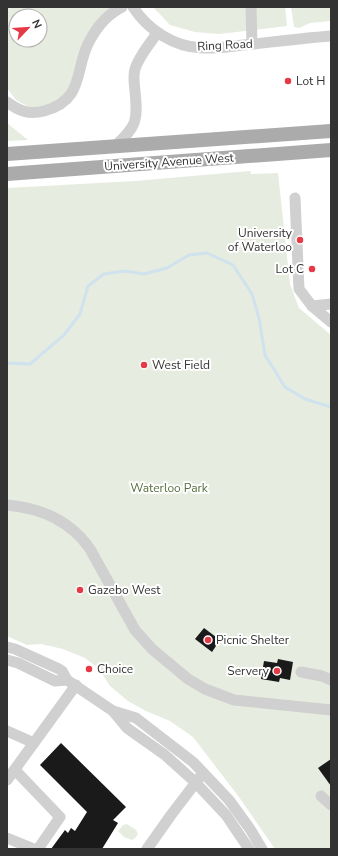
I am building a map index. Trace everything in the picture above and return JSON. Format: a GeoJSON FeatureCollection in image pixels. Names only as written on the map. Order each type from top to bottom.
{"type":"FeatureCollection","features":[{"type":"Feature","properties":{"kind":"main road","name":"University Avenue West"},"geometry":{"type":"LineString","coordinates":[[7,154],[331,131]]}},
{"type":"Feature","properties":{"kind":"main road","name":"University Avenue West"},"geometry":{"type":"LineString","coordinates":[[7,174],[331,150]]}},
{"type":"Feature","properties":{"kind":"street"},"geometry":{"type":"LineString","coordinates":[[7,102],[23,112],[36,113],[48,110],[65,100],[72,93],[89,40],[107,18],[115,10],[122,7]]}},
{"type":"Feature","properties":{"kind":"street","name":"Ring Road"},"geometry":{"type":"LineString","coordinates":[[133,7],[157,33],[179,44],[191,47],[209,48],[331,36]]}},
{"type":"Feature","properties":{"kind":"street"},"geometry":{"type":"LineString","coordinates":[[251,7],[252,44]]}},
{"type":"Feature","properties":{"kind":"street"},"geometry":{"type":"LineString","coordinates":[[114,147],[131,131],[135,121],[137,110],[134,84],[137,62],[157,33]]}},
{"type":"Feature","properties":{"kind":"street"},"geometry":{"type":"LineString","coordinates":[[295,198],[299,290],[312,306],[331,322]]}},
{"type":"Feature","properties":{"kind":"street"},"geometry":{"type":"LineString","coordinates":[[312,306],[331,304]]}},
{"type":"Feature","properties":{"kind":"street"},"geometry":{"type":"LineString","coordinates":[[7,505],[21,507],[49,515],[62,521],[78,533],[90,549],[135,630],[152,649],[188,679],[205,690],[234,700],[331,710]]}},
{"type":"Feature","properties":{"kind":"street"},"geometry":{"type":"LineString","coordinates":[[7,647],[15,649],[62,671],[72,682],[113,711],[127,728],[166,755],[195,782],[226,815],[249,849]]}},
{"type":"Feature","properties":{"kind":"street"},"geometry":{"type":"LineString","coordinates":[[7,660],[18,663],[55,681],[72,682]]}},
{"type":"Feature","properties":{"kind":"street"},"geometry":{"type":"LineString","coordinates":[[301,672],[322,676],[331,680]]}},
{"type":"Feature","properties":{"kind":"street"},"geometry":{"type":"LineString","coordinates":[[7,780],[34,742],[72,682]]}},
{"type":"Feature","properties":{"kind":"street"},"geometry":{"type":"LineString","coordinates":[[113,711],[136,718],[172,745],[204,773],[233,806],[262,849]]}},
{"type":"Feature","properties":{"kind":"street"},"geometry":{"type":"LineString","coordinates":[[7,731],[34,742]]}},
{"type":"Feature","properties":{"kind":"street"},"geometry":{"type":"LineString","coordinates":[[15,770],[60,817],[38,849]]}},
{"type":"Feature","properties":{"kind":"street"},"geometry":{"type":"LineString","coordinates":[[147,849],[195,782],[204,773]]}},
{"type":"Feature","properties":{"kind":"street"},"geometry":{"type":"LineString","coordinates":[[321,796],[331,805]]}},
{"type":"Feature","properties":{"kind":"street"},"geometry":{"type":"LineString","coordinates":[[7,838],[34,849]]}},
{"type":"Feature","properties":{"kind":"green space"},"geometry":{"type":"Polygon","coordinates":[[[7,7],[114,7],[73,82],[62,98],[37,108],[29,107],[16,100],[7,88],[7,7]]]}},
{"type":"Feature","properties":{"kind":"green space"},"geometry":{"type":"Polygon","coordinates":[[[153,7],[285,7],[287,26],[219,34],[195,32],[170,25],[153,7]]]}},
{"type":"Feature","properties":{"kind":"green space"},"geometry":{"type":"Polygon","coordinates":[[[291,7],[331,7],[331,21],[310,23],[299,28],[294,27],[291,7]]]}},
{"type":"Feature","properties":{"kind":"green space"},"geometry":{"type":"Polygon","coordinates":[[[7,123],[28,140],[7,141],[7,123]]]}},
{"type":"Feature","properties":{"kind":"green space","name":"Waterloo Park"},"geometry":{"type":"Polygon","coordinates":[[[250,171],[251,174],[278,173],[290,284],[299,308],[331,335],[331,849],[275,849],[239,797],[193,737],[170,721],[146,711],[128,701],[110,686],[99,669],[85,658],[63,649],[41,644],[27,645],[7,636],[7,188],[135,181],[250,171]]]}},
{"type":"Feature","properties":{"kind":"green space"},"geometry":{"type":"Polygon","coordinates":[[[127,824],[136,830],[138,834],[132,840],[124,837],[118,831],[123,825],[127,824]]]}},
{"type":"Feature","properties":{"kind":"building","name":"Picnic Shelter"},"geometry":{"type":"Polygon","coordinates":[[[204,628],[220,640],[212,652],[195,639],[204,628]]]}},
{"type":"Feature","properties":{"kind":"building","name":"Servery"},"geometry":{"type":"Polygon","coordinates":[[[278,659],[293,662],[290,680],[280,678],[279,682],[261,679],[264,661],[277,663],[278,659]]]}},
{"type":"Feature","properties":{"kind":"building"},"geometry":{"type":"Polygon","coordinates":[[[61,743],[126,807],[113,820],[118,823],[102,849],[51,849],[65,830],[68,833],[71,828],[75,831],[87,812],[40,765],[61,743]]]}},
{"type":"Feature","properties":{"kind":"building"},"geometry":{"type":"Polygon","coordinates":[[[331,759],[331,786],[318,768],[331,759]]]}},
{"type":"Feature","properties":{"kind":"waterway"},"geometry":{"type":"LineString","coordinates":[[7,363],[30,364],[64,335],[80,314],[88,286],[104,274],[125,271],[144,274],[167,268],[189,255],[207,253],[233,265],[252,294],[259,318],[265,355],[285,387],[305,399],[331,407]]}},
{"type":"Feature","properties":{"kind":"place","name":"Lot H"},"geometry":{"type":"Point","coordinates":[288,81]}},
{"type":"Feature","properties":{"kind":"place","name":"University of Waterloo"},"geometry":{"type":"Point","coordinates":[300,240]}},
{"type":"Feature","properties":{"kind":"place","name":"Lot C"},"geometry":{"type":"Point","coordinates":[312,269]}},
{"type":"Feature","properties":{"kind":"place","name":"West Field"},"geometry":{"type":"Point","coordinates":[144,365]}},
{"type":"Feature","properties":{"kind":"place","name":"Gazebo West"},"geometry":{"type":"Point","coordinates":[80,590]}},
{"type":"Feature","properties":{"kind":"place","name":"Picnic Shelter"},"geometry":{"type":"Point","coordinates":[208,640]}},
{"type":"Feature","properties":{"kind":"place","name":"Choice"},"geometry":{"type":"Point","coordinates":[89,669]}},
{"type":"Feature","properties":{"kind":"place","name":"Servery"},"geometry":{"type":"Point","coordinates":[277,671]}}]}
